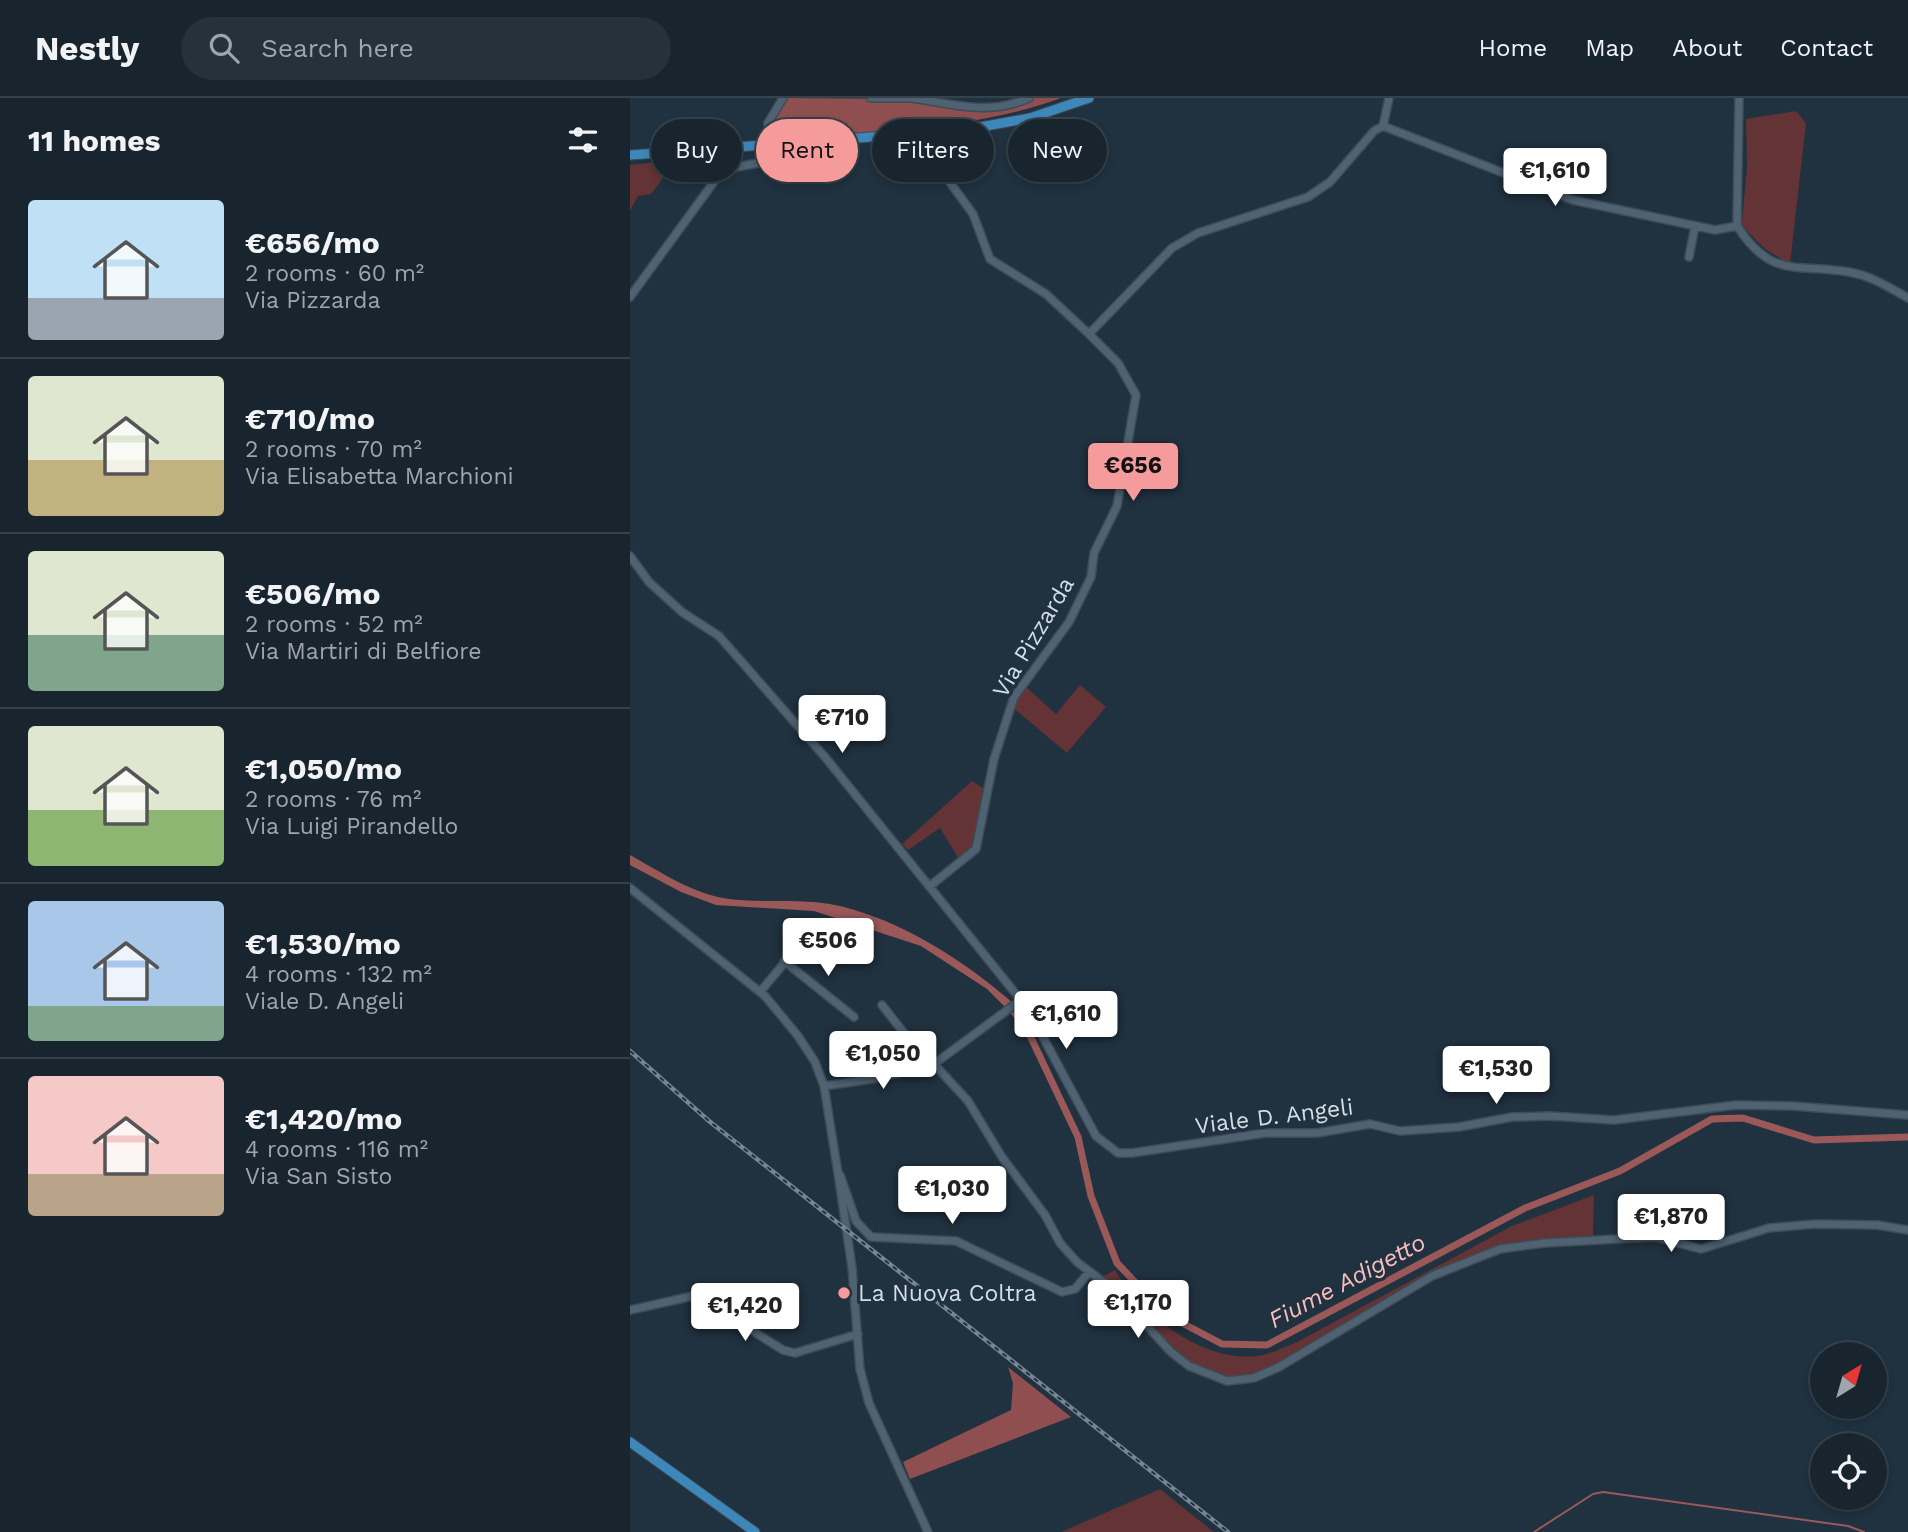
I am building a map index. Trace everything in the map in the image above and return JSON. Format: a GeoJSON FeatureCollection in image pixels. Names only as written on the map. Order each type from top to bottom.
{"type":"FeatureCollection","features":[{"type":"Feature","properties":{"kind":"main road"},"geometry":{"type":"LineString","coordinates":[[994,124],[1030,118],[1088,98]]}},
{"type":"Feature","properties":{"kind":"main road"},"geometry":{"type":"LineString","coordinates":[[630,155],[756,146]]}},
{"type":"Feature","properties":{"kind":"main road"},"geometry":{"type":"LineString","coordinates":[[630,1442],[755,1532]]}},
{"type":"Feature","properties":{"kind":"street"},"geometry":{"type":"LineString","coordinates":[[770,119],[783,98]]}},
{"type":"Feature","properties":{"kind":"street"},"geometry":{"type":"LineString","coordinates":[[871,98],[912,98],[982,109],[1009,107],[1028,98]]}},
{"type":"Feature","properties":{"kind":"street"},"geometry":{"type":"LineString","coordinates":[[1089,334],[1172,248],[1199,233],[1308,197],[1330,182],[1374,131],[1383,126],[1389,98]]}},
{"type":"Feature","properties":{"kind":"street"},"geometry":{"type":"LineString","coordinates":[[1739,98],[1737,226],[1749,244],[1772,261],[1795,270],[1848,272],[1877,279],[1908,299]]}},
{"type":"Feature","properties":{"kind":"street"},"geometry":{"type":"LineString","coordinates":[[1383,126],[1573,200],[1715,230],[1737,226]]}},
{"type":"Feature","properties":{"kind":"street"},"geometry":{"type":"LineString","coordinates":[[630,297],[716,179],[732,168],[756,163]]}},
{"type":"Feature","properties":{"kind":"street","name":"Via Pizzarda"},"geometry":{"type":"LineString","coordinates":[[930,886],[975,849],[994,759],[1014,697],[1069,622],[1091,577],[1094,553],[1117,506],[1136,395],[1118,363],[1046,294],[989,259],[973,214],[950,182]]}},
{"type":"Feature","properties":{"kind":"street"},"geometry":{"type":"LineString","coordinates":[[1689,257],[1695,226]]}},
{"type":"Feature","properties":{"kind":"street","name":"Viale D. Angeli"},"geometry":{"type":"LineString","coordinates":[[630,556],[657,589],[682,612],[719,636],[737,654],[825,757],[930,886],[1019,1002],[1096,1136],[1118,1153],[1265,1133],[1317,1133],[1370,1124],[1400,1131],[1459,1127],[1512,1117],[1550,1115],[1614,1120],[1736,1105],[1793,1105],[1908,1115]]}},
{"type":"Feature","properties":{"kind":"street"},"geometry":{"type":"LineString","coordinates":[[630,888],[760,992],[798,1036],[815,1062],[824,1086],[838,1173],[860,1368],[869,1403],[928,1532]]}},
{"type":"Feature","properties":{"kind":"street"},"geometry":{"type":"LineString","coordinates":[[760,992],[802,942]]}},
{"type":"Feature","properties":{"kind":"street"},"geometry":{"type":"LineString","coordinates":[[784,961],[854,1017]]}},
{"type":"Feature","properties":{"kind":"street"},"geometry":{"type":"LineString","coordinates":[[824,1086],[934,1064],[1019,1002]]}},
{"type":"Feature","properties":{"kind":"street"},"geometry":{"type":"LineString","coordinates":[[882,1005],[922,1056],[926,1067]]}},
{"type":"Feature","properties":{"kind":"street"},"geometry":{"type":"LineString","coordinates":[[934,1064],[968,1101],[1002,1157],[1045,1215],[1060,1243],[1089,1272],[1114,1290],[1171,1352],[1189,1366],[1227,1381],[1254,1378],[1279,1367],[1432,1276],[1500,1249],[1544,1242],[1656,1237],[1701,1249],[1769,1227],[1815,1224],[1877,1225],[1908,1230]]}},
{"type":"Feature","properties":{"kind":"street"},"geometry":{"type":"LineString","coordinates":[[838,1173],[843,1177],[856,1221],[871,1237],[956,1241],[1062,1292],[1074,1289],[1089,1272]]}},
{"type":"Feature","properties":{"kind":"street"},"geometry":{"type":"LineString","coordinates":[[630,1310],[706,1293],[773,1346],[794,1353],[858,1334]]}},
{"type":"Feature","properties":{"kind":"shaded area"},"geometry":{"type":"Polygon","coordinates":[[[787,98],[912,99],[982,112],[1008,109],[1031,98],[1061,98],[980,119],[872,119],[872,132],[858,133],[858,119],[773,118],[787,98]]]}},
{"type":"Feature","properties":{"kind":"shaded area"},"geometry":{"type":"Polygon","coordinates":[[[1796,111],[1806,123],[1790,264],[1765,249],[1742,226],[1747,167],[1746,119],[1796,111]]]}},
{"type":"Feature","properties":{"kind":"shaded area"},"geometry":{"type":"Polygon","coordinates":[[[651,163],[651,182],[660,182],[651,194],[638,196],[630,211],[630,165],[651,163]]]}},
{"type":"Feature","properties":{"kind":"shaded area"},"geometry":{"type":"Polygon","coordinates":[[[1024,685],[1056,714],[1080,685],[1106,707],[1067,753],[1012,707],[1024,685]]]}},
{"type":"Feature","properties":{"kind":"shaded area"},"geometry":{"type":"Polygon","coordinates":[[[972,781],[989,792],[980,833],[974,835],[972,847],[959,859],[940,828],[908,850],[902,844],[972,781]]]}},
{"type":"Feature","properties":{"kind":"shaded area"},"geometry":{"type":"Polygon","coordinates":[[[630,855],[675,880],[711,895],[736,900],[830,904],[879,918],[951,956],[1013,1003],[1006,1008],[987,989],[921,946],[814,911],[716,905],[681,892],[630,865],[630,855]]]}},
{"type":"Feature","properties":{"kind":"shaded area"},"geometry":{"type":"Polygon","coordinates":[[[1594,1195],[1593,1236],[1536,1243],[1498,1252],[1462,1265],[1421,1284],[1359,1323],[1288,1361],[1254,1373],[1225,1378],[1201,1372],[1187,1362],[1128,1300],[1102,1277],[1115,1270],[1141,1303],[1157,1318],[1194,1343],[1235,1356],[1256,1356],[1297,1342],[1512,1226],[1594,1195]]]}},
{"type":"Feature","properties":{"kind":"shaded area"},"geometry":{"type":"Polygon","coordinates":[[[1008,1367],[1071,1417],[910,1479],[903,1462],[1011,1410],[1013,1383],[1008,1367]]]}},
{"type":"Feature","properties":{"kind":"shaded area"},"geometry":{"type":"Polygon","coordinates":[[[1160,1489],[1214,1532],[1061,1532],[1160,1489]]]}},
{"type":"Feature","properties":{"kind":"waterway","name":"Fiume Adigetto"},"geometry":{"type":"LineString","coordinates":[[1008,1005],[1025,1025],[1078,1137],[1091,1196],[1117,1263],[1165,1314],[1222,1344],[1267,1345],[1525,1208],[1620,1171],[1712,1119],[1743,1118],[1814,1140],[1908,1137]]}},
{"type":"Feature","properties":{"kind":"waterway"},"geometry":{"type":"LineString","coordinates":[[1534,1532],[1593,1494],[1603,1492],[1848,1526],[1864,1532]]}},
{"type":"Feature","properties":{"kind":"railway"},"geometry":{"type":"LineString","coordinates":[[630,1051],[709,1121],[1228,1532]]}},
{"type":"Feature","properties":{"kind":"place","name":"La Nuova Coltra"},"geometry":{"type":"Point","coordinates":[844,1293]}}]}
